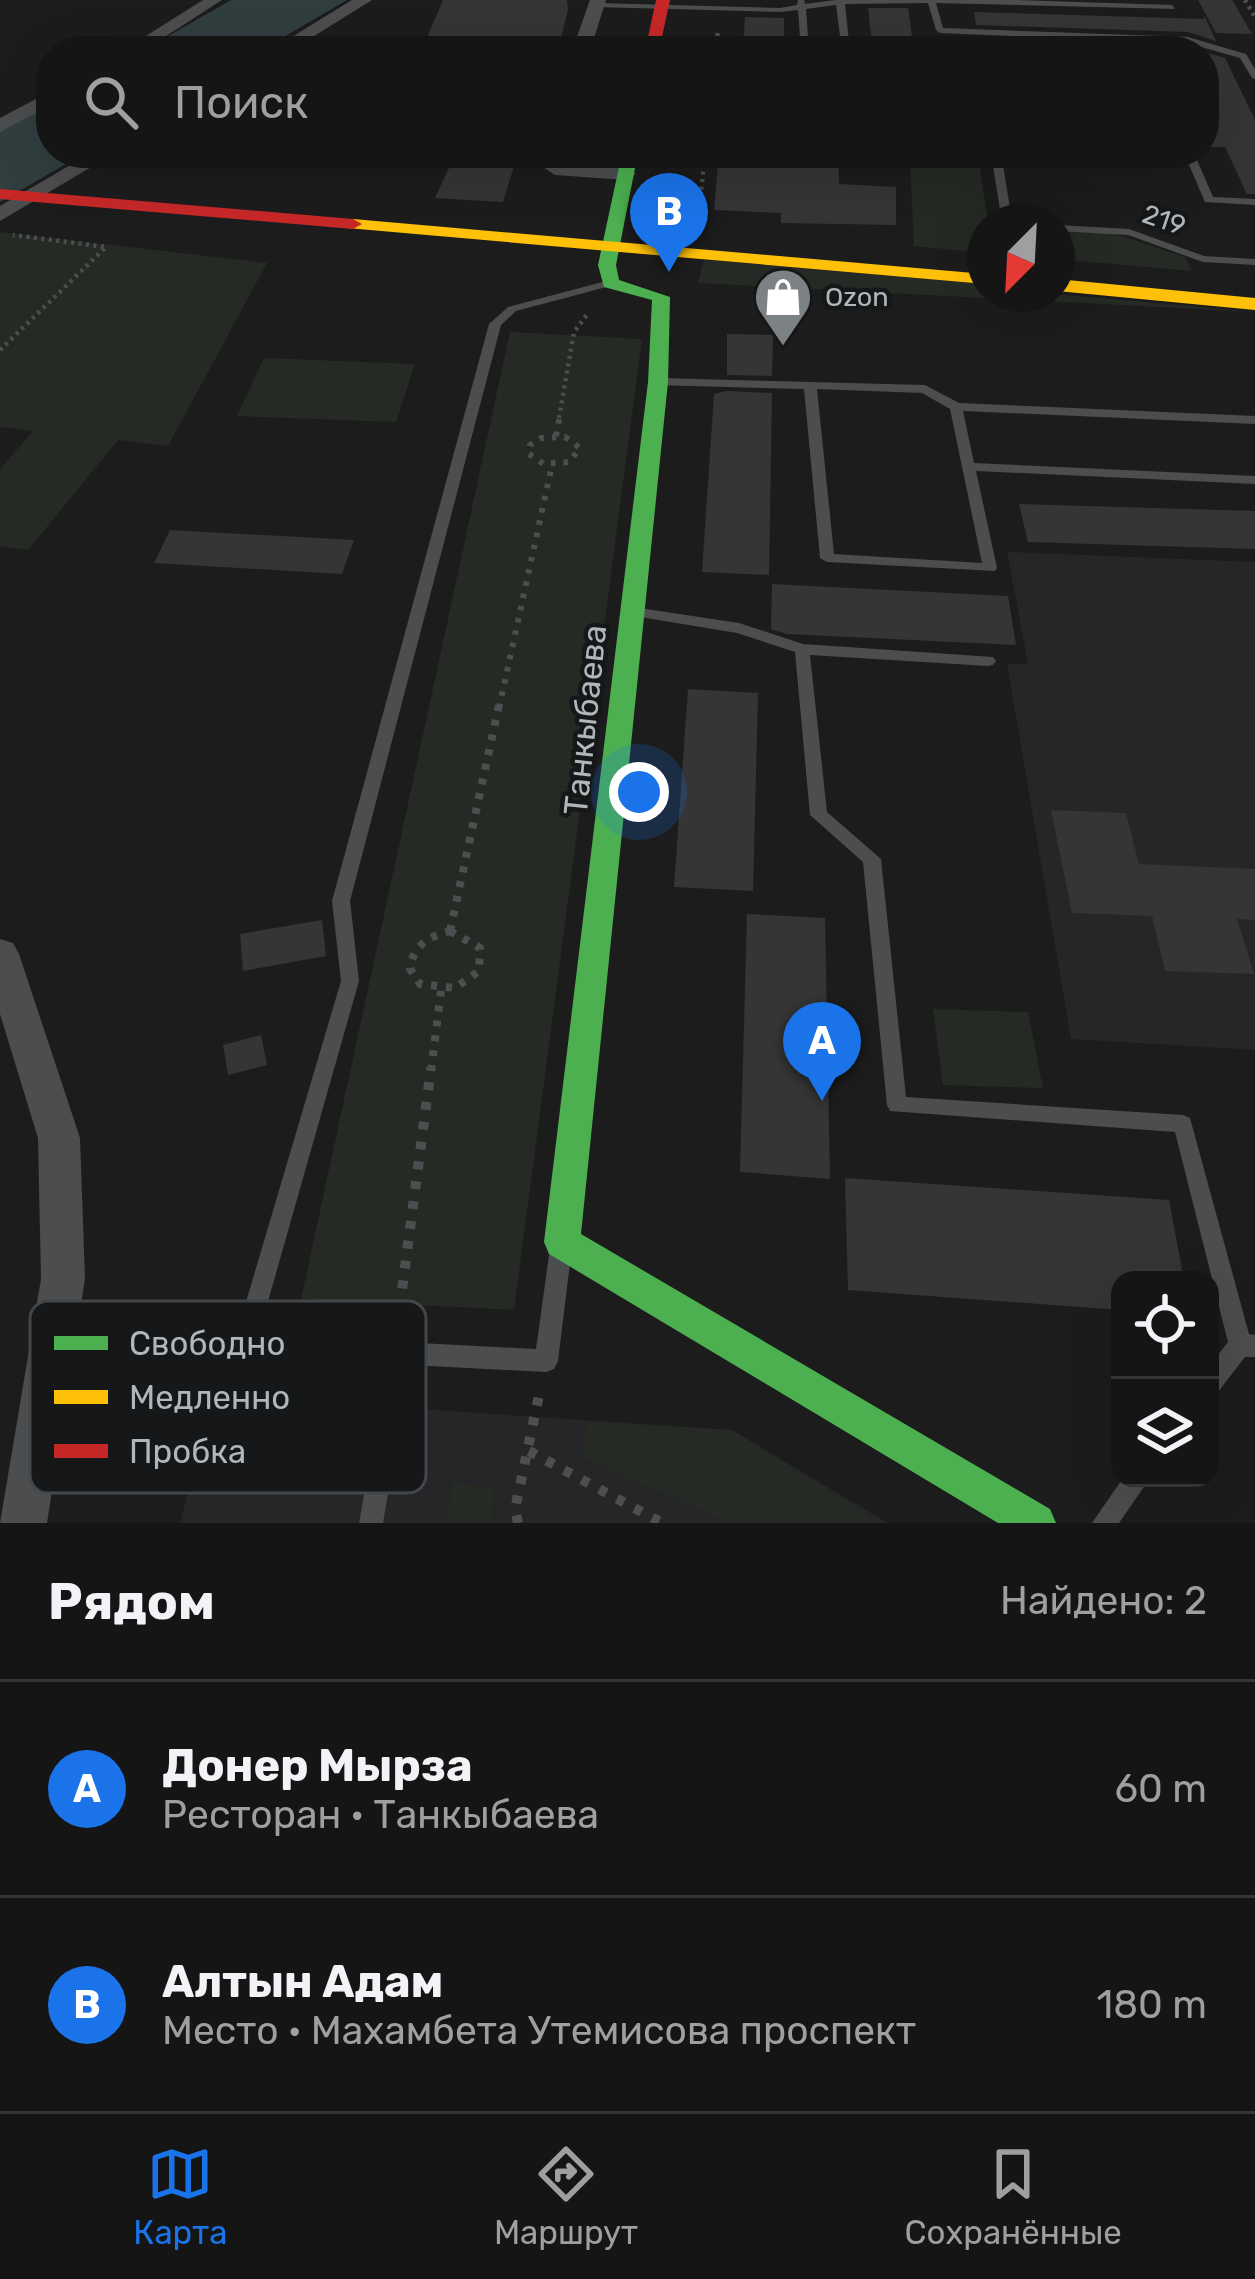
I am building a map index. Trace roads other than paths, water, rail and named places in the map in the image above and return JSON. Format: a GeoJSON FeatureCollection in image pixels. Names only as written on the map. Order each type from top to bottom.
{"type":"FeatureCollection","features":[{"type":"Feature","properties":{"kind":"street"},"geometry":{"type":"LineString","coordinates":[[155,36],[214,0]]}},
{"type":"Feature","properties":{"kind":"street"},"geometry":{"type":"LineString","coordinates":[[303,36],[364,0]]}},
{"type":"Feature","properties":{"kind":"street"},"geometry":{"type":"LineString","coordinates":[[586,36],[597,3]]}},
{"type":"Feature","properties":{"kind":"street"},"geometry":{"type":"LineString","coordinates":[[655,36],[663,3]]}},
{"type":"Feature","properties":{"kind":"street"},"geometry":{"type":"LineString","coordinates":[[0,126],[36,106]]}},
{"type":"Feature","properties":{"kind":"street"},"geometry":{"type":"LineString","coordinates":[[0,215],[80,168]]}},
{"type":"Feature","properties":{"kind":"street"},"geometry":{"type":"LineString","coordinates":[[554,168],[626,172],[610,244],[610,283]]}},
{"type":"Feature","properties":{"kind":"street"},"geometry":{"type":"LineString","coordinates":[[0,194],[967,277]]}},
{"type":"Feature","properties":{"kind":"street","name":"Танкыбаева"},"geometry":{"type":"LineString","coordinates":[[562,1242],[658,382],[662,297],[610,283]]}},
{"type":"Feature","properties":{"kind":"street"},"geometry":{"type":"LineString","coordinates":[[1075,287],[1255,304]]}},
{"type":"Feature","properties":{"kind":"street"},"geometry":{"type":"LineString","coordinates":[[0,954],[58,1138],[63,1280],[59,1301]]}},
{"type":"Feature","properties":{"kind":"street"},"geometry":{"type":"LineString","coordinates":[[562,1242],[1036,1523]]}},
{"type":"Feature","properties":{"kind":"street"},"geometry":{"type":"LineString","coordinates":[[22,1523],[30,1473]]}},
{"type":"Feature","properties":{"kind":"lane"},"geometry":{"type":"LineString","coordinates":[[840,1],[844,36]]}},
{"type":"Feature","properties":{"kind":"lane"},"geometry":{"type":"LineString","coordinates":[[931,1],[941,36]]}},
{"type":"Feature","properties":{"kind":"lane"},"geometry":{"type":"LineString","coordinates":[[597,3],[1171,4],[1186,36]]}},
{"type":"Feature","properties":{"kind":"lane"},"geometry":{"type":"LineString","coordinates":[[801,4],[804,36]]}},
{"type":"Feature","properties":{"kind":"lane"},"geometry":{"type":"LineString","coordinates":[[940,30],[1089,36]]}},
{"type":"Feature","properties":{"kind":"lane"},"geometry":{"type":"LineString","coordinates":[[1219,49],[1243,56],[1255,76]]}},
{"type":"Feature","properties":{"kind":"lane"},"geometry":{"type":"LineString","coordinates":[[998,168],[1004,204]]}},
{"type":"Feature","properties":{"kind":"lane"},"geometry":{"type":"LineString","coordinates":[[1196,168],[1209,200],[1255,202]]}},
{"type":"Feature","properties":{"kind":"lane","name":"219"},"geometry":{"type":"LineString","coordinates":[[1075,229],[1129,232],[1203,259],[1255,262]]}},
{"type":"Feature","properties":{"kind":"lane"},"geometry":{"type":"LineString","coordinates":[[257,1301],[350,981],[341,901],[495,323],[512,309],[610,283]]}},
{"type":"Feature","properties":{"kind":"lane"},"geometry":{"type":"LineString","coordinates":[[658,382],[925,389],[956,407],[1255,420]]}},
{"type":"Feature","properties":{"kind":"lane"},"geometry":{"type":"LineString","coordinates":[[810,386],[827,558],[990,568],[956,407]]}},
{"type":"Feature","properties":{"kind":"lane"},"geometry":{"type":"LineString","coordinates":[[968,467],[1255,480]]}},
{"type":"Feature","properties":{"kind":"lane"},"geometry":{"type":"LineString","coordinates":[[633,612],[739,628],[802,649],[988,661]]}},
{"type":"Feature","properties":{"kind":"lane"},"geometry":{"type":"LineString","coordinates":[[802,649],[819,815],[872,859],[897,1105],[1183,1124],[1247,1345],[1215,1379]]}},
{"type":"Feature","properties":{"kind":"lane"},"geometry":{"type":"LineString","coordinates":[[426,1354],[546,1361],[562,1242]]}},
{"type":"Feature","properties":{"kind":"lane"},"geometry":{"type":"LineString","coordinates":[[1104,1523],[1131,1487]]}},
{"type":"Feature","properties":{"kind":"lane"},"geometry":{"type":"LineString","coordinates":[[371,1523],[376,1493]]}},
{"type":"Feature","properties":{"kind":"place","name":"Алтын Адам"},"geometry":{"type":"Point","coordinates":[669,272]}},
{"type":"Feature","properties":{"kind":"place","name":"Ozon"},"geometry":{"type":"Point","coordinates":[783,348]}},
{"type":"Feature","properties":{"kind":"place","name":"Донер Мырза"},"geometry":{"type":"Point","coordinates":[822,1101]}}]}
